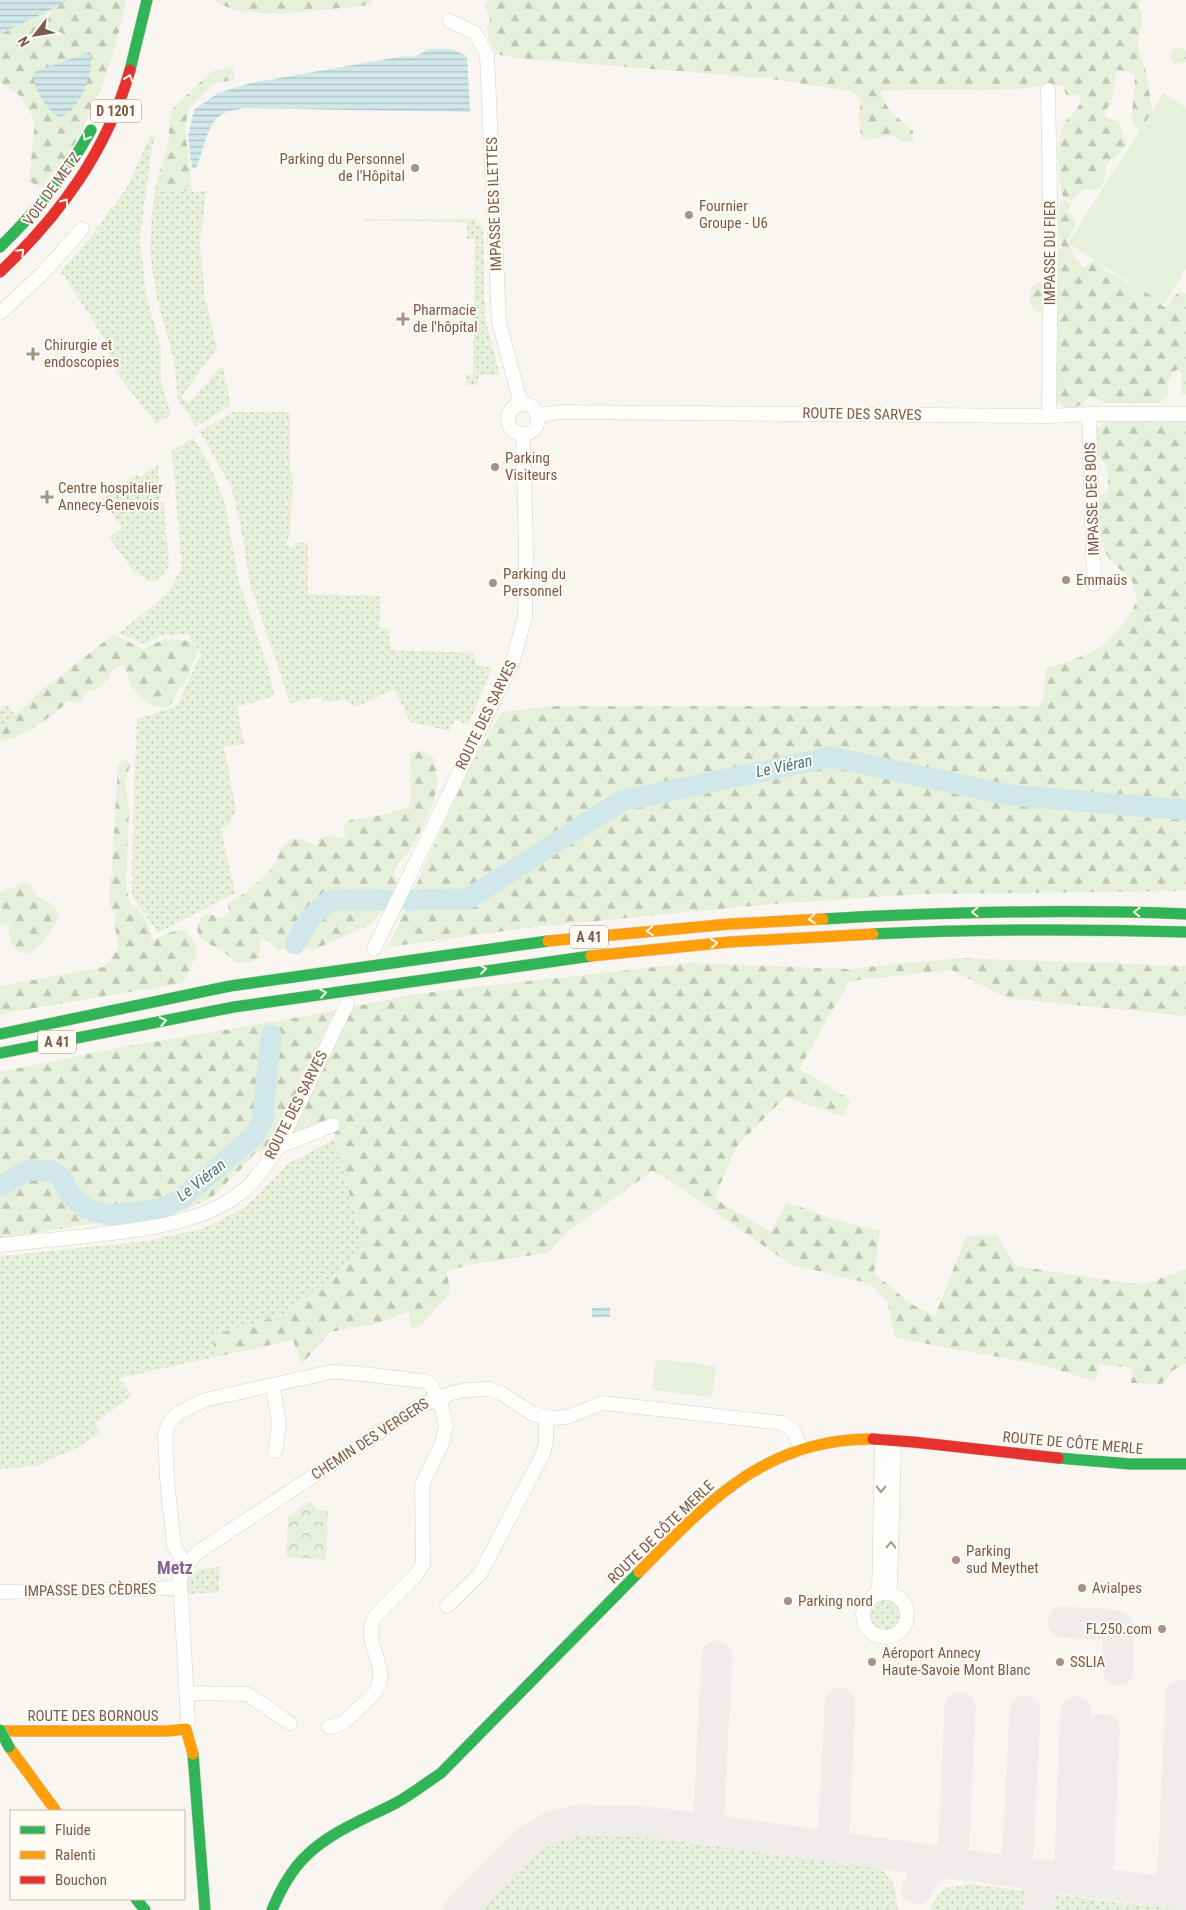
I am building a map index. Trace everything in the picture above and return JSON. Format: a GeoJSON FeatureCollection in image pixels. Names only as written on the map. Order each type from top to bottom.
{"type":"FeatureCollection","features":[{"type":"Feature","properties":{"kind":"main road","name":"VOIE DE METZ"},"geometry":{"type":"LineString","coordinates":[[0,272],[41,232],[60,209],[87,170],[124,92],[138,49],[146,0]]}},
{"type":"Feature","properties":{"kind":"main road"},"geometry":{"type":"LineString","coordinates":[[121,58],[128,29]]}},
{"type":"Feature","properties":{"kind":"main road","name":"VOIE DE METZ"},"geometry":{"type":"LineString","coordinates":[[0,247],[26,221],[53,188],[82,145],[95,120]]}},
{"type":"Feature","properties":{"kind":"main road","name":"A 41"},"geometry":{"type":"LineString","coordinates":[[0,1034],[230,986],[572,938],[730,924],[932,913],[1117,911],[1186,914]]}},
{"type":"Feature","properties":{"kind":"main road","name":"A 41"},"geometry":{"type":"LineString","coordinates":[[0,1053],[234,1007],[585,956],[729,942],[932,931],[1120,930],[1186,932]]}},
{"type":"Feature","properties":{"kind":"main road","name":"ROUTE DE CÔTE MERLE"},"geometry":{"type":"LineString","coordinates":[[272,1910],[285,1883],[304,1857],[328,1838],[391,1805],[441,1773],[714,1498],[760,1467],[802,1450],[839,1441],[888,1440],[1061,1459],[1149,1465],[1186,1464]]}},
{"type":"Feature","properties":{"kind":"main road"},"geometry":{"type":"LineString","coordinates":[[186,1729],[192,1747],[205,1910]]}},
{"type":"Feature","properties":{"kind":"main road","name":"ROUTE DES BORNOUS"},"geometry":{"type":"LineString","coordinates":[[0,1730],[166,1731],[186,1729]]}},
{"type":"Feature","properties":{"kind":"main road"},"geometry":{"type":"LineString","coordinates":[[0,1730],[9,1747],[55,1810]]}},
{"type":"Feature","properties":{"kind":"main road"},"geometry":{"type":"LineString","coordinates":[[137,1900],[145,1910]]}},
{"type":"Feature","properties":{"kind":"street","name":"IMPASSE DES ILETTES"},"geometry":{"type":"LineString","coordinates":[[450,21],[475,33],[487,55],[499,322],[521,404]]}},
{"type":"Feature","properties":{"kind":"street","name":"IMPASSE DU FIER"},"geometry":{"type":"LineString","coordinates":[[1048,90],[1051,243],[1049,416]]}},
{"type":"Feature","properties":{"kind":"street"},"geometry":{"type":"LineString","coordinates":[[0,312],[44,272],[82,229]]}},
{"type":"Feature","properties":{"kind":"street"},"geometry":{"type":"LineString","coordinates":[[521,404],[533,407],[538,415],[538,422],[530,433],[523,434],[511,429],[508,419],[511,410],[521,404]]}},
{"type":"Feature","properties":{"kind":"street","name":"ROUTE DES SARVES"},"geometry":{"type":"LineString","coordinates":[[538,415],[561,412],[1049,416],[1186,414]]}},
{"type":"Feature","properties":{"kind":"street","name":"IMPASSE DES BOIS"},"geometry":{"type":"LineString","coordinates":[[1089,414],[1094,584]]}},
{"type":"Feature","properties":{"kind":"street","name":"ROUTE DES SARVES"},"geometry":{"type":"LineString","coordinates":[[374,949],[513,662],[525,617],[526,552],[523,434]]}},
{"type":"Feature","properties":{"kind":"street","name":"ROUTE DES SARVES"},"geometry":{"type":"LineString","coordinates":[[0,1245],[143,1230],[190,1218],[240,1194],[267,1164],[278,1147],[347,1004]]}},
{"type":"Feature","properties":{"kind":"street"},"geometry":{"type":"LineString","coordinates":[[278,1147],[333,1125]]}},
{"type":"Feature","properties":{"kind":"street"},"geometry":{"type":"LineString","coordinates":[[186,1729],[186,1693],[180,1588],[180,1575],[185,1566],[174,1545],[168,1501],[166,1443],[167,1427],[173,1417],[185,1408],[332,1372],[353,1373],[428,1381],[438,1397],[467,1390],[483,1389],[501,1393],[526,1410],[546,1417],[567,1417],[603,1403],[782,1423],[790,1427],[796,1434],[802,1450]]}},
{"type":"Feature","properties":{"kind":"street"},"geometry":{"type":"LineString","coordinates":[[274,1385],[279,1425],[274,1451]]}},
{"type":"Feature","properties":{"kind":"street","name":"CHEMIN DES VERGERS"},"geometry":{"type":"LineString","coordinates":[[185,1566],[198,1552],[353,1448],[421,1405],[438,1397],[445,1418],[445,1432],[442,1443],[422,1485],[423,1564],[415,1576],[373,1620],[371,1640],[380,1672],[377,1690],[341,1725],[329,1727]]}},
{"type":"Feature","properties":{"kind":"street"},"geometry":{"type":"LineString","coordinates":[[447,1606],[480,1574],[543,1454],[546,1441],[546,1417]]}},
{"type":"Feature","properties":{"kind":"street"},"geometry":{"type":"LineString","coordinates":[[885,1593],[888,1440]]}},
{"type":"Feature","properties":{"kind":"street","name":"IMPASSE DES CÈDRES"},"geometry":{"type":"LineString","coordinates":[[0,1592],[180,1588]]}},
{"type":"Feature","properties":{"kind":"street"},"geometry":{"type":"LineString","coordinates":[[186,1693],[247,1694],[290,1723]]}},
{"type":"Feature","properties":{"kind":"green space"},"geometry":{"type":"Polygon","coordinates":[[[67,0],[126,0],[112,56],[92,111],[63,162],[41,188],[29,181],[35,122],[22,97],[0,82],[0,34],[67,0]]]}},
{"type":"Feature","properties":{"kind":"green space"},"geometry":{"type":"Polygon","coordinates":[[[213,0],[371,0],[372,2],[371,4],[355,7],[269,14],[239,10],[213,0]]]}},
{"type":"Feature","properties":{"kind":"green space"},"geometry":{"type":"Polygon","coordinates":[[[488,0],[1140,0],[1138,2],[1143,16],[1137,44],[1146,72],[1152,110],[1149,121],[1140,129],[1133,125],[1132,112],[1135,75],[1126,71],[1116,70],[1111,102],[1105,111],[1106,117],[1119,122],[1127,144],[1105,166],[1104,180],[1099,188],[1096,190],[1084,189],[1071,201],[1063,197],[1058,148],[1059,138],[1065,122],[1080,104],[1080,94],[1066,95],[1063,85],[1017,89],[881,91],[881,96],[890,111],[913,131],[913,141],[904,142],[892,136],[867,139],[861,138],[859,116],[861,101],[851,91],[765,78],[516,58],[496,54],[487,28],[490,19],[485,6],[488,0]]]}},
{"type":"Feature","properties":{"kind":"green space"},"geometry":{"type":"Polygon","coordinates":[[[1180,47],[1186,51],[1186,62],[1176,64],[1170,57],[1173,50],[1180,47]]]}},
{"type":"Feature","properties":{"kind":"green space"},"geometry":{"type":"Polygon","coordinates":[[[233,67],[234,80],[214,83],[189,108],[185,129],[192,192],[155,187],[169,140],[169,117],[174,107],[211,72],[233,67]]]}},
{"type":"Feature","properties":{"kind":"green space"},"geometry":{"type":"Polygon","coordinates":[[[1164,93],[1186,108],[1186,268],[1164,304],[1068,243],[1164,93]]]}},
{"type":"Feature","properties":{"kind":"green space"},"geometry":{"type":"Polygon","coordinates":[[[151,134],[155,136],[140,238],[146,295],[161,347],[161,381],[171,415],[156,424],[110,364],[105,340],[61,271],[89,239],[127,187],[151,134]]]}},
{"type":"Feature","properties":{"kind":"green space"},"geometry":{"type":"Polygon","coordinates":[[[155,187],[192,192],[206,191],[200,244],[205,298],[217,348],[181,397],[189,403],[222,365],[231,405],[196,427],[178,400],[174,360],[157,299],[151,260],[151,225],[155,187]]]}},
{"type":"Feature","properties":{"kind":"green space"},"geometry":{"type":"Polygon","coordinates":[[[1061,201],[1071,204],[1068,212],[1075,220],[1075,226],[1067,242],[1073,251],[1074,258],[1080,262],[1083,268],[1094,260],[1098,260],[1105,271],[1119,276],[1127,283],[1141,284],[1156,296],[1162,306],[1167,307],[1173,297],[1180,292],[1186,293],[1186,395],[1181,394],[1181,373],[1178,369],[1172,373],[1168,384],[1169,395],[1159,403],[1105,403],[1089,396],[1077,407],[1068,408],[1054,399],[1056,340],[1059,333],[1053,313],[1042,313],[1034,310],[1030,302],[1030,293],[1037,283],[1046,283],[1055,256],[1061,249],[1061,240],[1056,227],[1061,201]]]}},
{"type":"Feature","properties":{"kind":"green space"},"geometry":{"type":"Polygon","coordinates":[[[365,219],[474,219],[483,228],[485,318],[500,375],[479,375],[477,385],[466,385],[466,375],[473,375],[475,239],[467,239],[467,222],[365,221],[365,219]]]}},
{"type":"Feature","properties":{"kind":"green space"},"geometry":{"type":"Polygon","coordinates":[[[232,412],[290,412],[290,471],[293,475],[290,535],[286,542],[290,548],[298,542],[308,543],[308,594],[380,596],[380,628],[389,629],[391,650],[474,653],[477,665],[492,668],[468,725],[455,720],[449,731],[410,722],[394,689],[357,707],[345,700],[321,702],[321,697],[290,703],[250,584],[240,522],[231,486],[200,432],[232,412]]]}},
{"type":"Feature","properties":{"kind":"green space"},"geometry":{"type":"Polygon","coordinates":[[[1186,421],[1186,891],[921,894],[762,905],[534,927],[388,947],[467,773],[501,712],[557,706],[1038,706],[1044,698],[1047,668],[1098,649],[1120,627],[1136,601],[1132,582],[1110,559],[1102,543],[1100,534],[1100,497],[1108,491],[1108,474],[1106,465],[1095,452],[1096,428],[1106,422],[1186,421]]]}},
{"type":"Feature","properties":{"kind":"green space"},"geometry":{"type":"Polygon","coordinates":[[[193,437],[209,464],[225,502],[239,582],[270,674],[274,696],[237,707],[244,744],[224,747],[236,811],[228,826],[221,829],[235,893],[158,933],[132,896],[137,719],[177,706],[201,654],[188,634],[160,636],[145,644],[119,633],[167,594],[182,568],[172,452],[193,437]]]}},
{"type":"Feature","properties":{"kind":"green space"},"geometry":{"type":"Polygon","coordinates":[[[158,464],[160,501],[164,504],[169,564],[162,576],[150,582],[134,572],[109,537],[122,527],[102,499],[137,474],[140,477],[158,464]]]}},
{"type":"Feature","properties":{"kind":"green space"},"geometry":{"type":"Polygon","coordinates":[[[113,635],[144,649],[164,639],[190,641],[197,648],[196,657],[186,680],[172,703],[167,707],[156,707],[140,696],[131,684],[124,664],[113,669],[99,688],[85,692],[82,701],[74,703],[68,701],[26,732],[8,740],[0,741],[0,733],[15,715],[43,689],[113,635]]]}},
{"type":"Feature","properties":{"kind":"green space"},"geometry":{"type":"Polygon","coordinates":[[[6,704],[15,715],[0,733],[0,709],[6,704]]]}},
{"type":"Feature","properties":{"kind":"green space"},"geometry":{"type":"Polygon","coordinates":[[[416,751],[425,752],[434,758],[437,782],[434,798],[418,836],[395,870],[393,875],[399,884],[386,909],[378,914],[370,925],[315,949],[294,946],[278,951],[268,940],[261,939],[259,957],[250,963],[237,963],[202,938],[197,928],[205,915],[213,915],[219,919],[225,917],[229,912],[228,905],[269,871],[286,842],[300,839],[316,847],[319,840],[325,836],[345,838],[344,827],[350,820],[382,815],[408,807],[411,797],[410,754],[416,751]]]}},
{"type":"Feature","properties":{"kind":"green space"},"geometry":{"type":"Polygon","coordinates":[[[127,759],[130,764],[125,784],[129,810],[126,880],[129,903],[138,910],[148,924],[151,941],[183,929],[188,934],[195,943],[196,948],[195,957],[190,969],[182,983],[0,1014],[0,986],[104,967],[119,948],[115,926],[116,913],[111,910],[109,902],[110,876],[114,873],[112,867],[118,765],[127,759]]]}},
{"type":"Feature","properties":{"kind":"green space"},"geometry":{"type":"Polygon","coordinates":[[[24,883],[30,885],[38,897],[51,903],[59,915],[47,937],[29,954],[15,948],[11,940],[9,924],[0,925],[0,894],[8,888],[16,888],[13,887],[24,883]]]}},
{"type":"Feature","properties":{"kind":"green space"},"geometry":{"type":"Polygon","coordinates":[[[960,958],[1186,966],[1186,1016],[1007,998],[952,970],[849,981],[799,1069],[851,1100],[843,1116],[785,1097],[737,1146],[714,1198],[770,1232],[787,1202],[833,1219],[880,1231],[874,1273],[911,1304],[935,1316],[966,1236],[997,1235],[1016,1266],[1142,1285],[1186,1269],[1186,1364],[1173,1370],[1162,1384],[1131,1383],[1132,1368],[1099,1364],[1095,1381],[1041,1365],[895,1338],[888,1303],[871,1284],[790,1264],[665,1177],[652,1171],[568,1231],[547,1253],[467,1265],[447,1272],[450,1293],[419,1327],[410,1327],[409,1311],[377,1324],[330,1332],[302,1364],[293,1340],[215,1357],[213,1335],[289,1313],[364,1248],[335,1139],[333,1117],[254,1154],[212,1197],[185,1210],[0,1238],[0,1072],[112,1049],[305,1016],[423,993],[691,963],[847,969],[960,958]]]}},
{"type":"Feature","properties":{"kind":"green space"},"geometry":{"type":"Polygon","coordinates":[[[335,1139],[364,1248],[289,1313],[213,1335],[215,1357],[119,1378],[132,1395],[95,1424],[100,1433],[79,1447],[36,1466],[0,1469],[0,1256],[146,1241],[202,1229],[246,1207],[288,1164],[335,1139]]]}},
{"type":"Feature","properties":{"kind":"green space"},"geometry":{"type":"Polygon","coordinates":[[[656,1359],[716,1366],[712,1397],[652,1390],[656,1359]]]}},
{"type":"Feature","properties":{"kind":"green space"},"geometry":{"type":"Polygon","coordinates":[[[310,1501],[317,1511],[328,1510],[326,1560],[286,1557],[288,1517],[310,1501]]]}},
{"type":"Feature","properties":{"kind":"green space"},"geometry":{"type":"Polygon","coordinates":[[[219,1567],[219,1592],[187,1594],[187,1579],[198,1570],[219,1567]]]}},
{"type":"Feature","properties":{"kind":"green space"},"geometry":{"type":"Polygon","coordinates":[[[885,1598],[897,1602],[901,1614],[897,1626],[885,1630],[873,1626],[869,1614],[873,1602],[885,1598]]]}},
{"type":"Feature","properties":{"kind":"green space"},"geometry":{"type":"Polygon","coordinates":[[[590,1832],[666,1837],[862,1858],[877,1864],[894,1884],[898,1910],[477,1910],[541,1849],[572,1835],[590,1832]]]}},
{"type":"Feature","properties":{"kind":"green space"},"geometry":{"type":"Polygon","coordinates":[[[970,1884],[1182,1910],[931,1910],[932,1904],[945,1888],[970,1884]]]}},
{"type":"Feature","properties":{"kind":"water"},"geometry":{"type":"Polygon","coordinates":[[[0,0],[67,0],[0,34],[0,0]]]}},
{"type":"Feature","properties":{"kind":"water"},"geometry":{"type":"Polygon","coordinates":[[[429,49],[452,49],[467,56],[470,112],[244,108],[226,112],[216,118],[209,131],[196,169],[192,168],[188,136],[194,110],[218,93],[251,83],[404,56],[414,57],[429,49]]]}},
{"type":"Feature","properties":{"kind":"water"},"geometry":{"type":"Polygon","coordinates":[[[86,53],[90,54],[91,62],[83,92],[72,109],[65,115],[58,117],[42,99],[36,88],[33,76],[35,72],[86,53]]]}},
{"type":"Feature","properties":{"kind":"water"},"geometry":{"type":"Polygon","coordinates":[[[610,1307],[610,1317],[592,1318],[592,1308],[610,1307]]]}},
{"type":"Feature","properties":{"kind":"waterway","name":"Le Viéran"},"geometry":{"type":"LineString","coordinates":[[408,900],[468,899],[621,801],[831,757],[1009,795],[1186,810]]}},
{"type":"Feature","properties":{"kind":"waterway","name":"Le Viéran"},"geometry":{"type":"LineString","coordinates":[[295,944],[311,917],[330,900],[386,900]]}},
{"type":"Feature","properties":{"kind":"waterway","name":"Le Viéran"},"geometry":{"type":"LineString","coordinates":[[0,1186],[29,1170],[52,1171],[61,1177],[70,1194],[85,1208],[108,1215],[162,1208],[181,1199],[255,1135],[263,1118],[271,1035]]}},
{"type":"Feature","properties":{"kind":"taxiway"},"geometry":{"type":"LineString","coordinates":[[1063,1622],[1113,1625],[1118,1627],[1118,1670]]}},
{"type":"Feature","properties":{"kind":"taxiway"},"geometry":{"type":"LineString","coordinates":[[708,1830],[717,1656]]}},
{"type":"Feature","properties":{"kind":"taxiway"},"geometry":{"type":"LineString","coordinates":[[1172,1893],[1181,1695]]}},
{"type":"Feature","properties":{"kind":"taxiway"},"geometry":{"type":"LineString","coordinates":[[833,1847],[840,1703]]}},
{"type":"Feature","properties":{"kind":"taxiway"},"geometry":{"type":"LineString","coordinates":[[917,1889],[931,1870],[946,1863],[953,1863],[960,1707]]}},
{"type":"Feature","properties":{"kind":"taxiway"},"geometry":{"type":"LineString","coordinates":[[1017,1871],[1025,1711]]}},
{"type":"Feature","properties":{"kind":"taxiway"},"geometry":{"type":"LineString","coordinates":[[1069,1879],[1076,1712]]}},
{"type":"Feature","properties":{"kind":"taxiway"},"geometry":{"type":"LineString","coordinates":[[1098,1883],[1104,1729]]}},
{"type":"Feature","properties":{"kind":"taxiway"},"geometry":{"type":"LineString","coordinates":[[459,1910],[530,1839],[553,1826],[579,1820],[651,1822],[1186,1895]]}},
{"type":"Feature","properties":{"kind":"taxiway"},"geometry":{"type":"LineString","coordinates":[[1038,1910],[1044,1876]]}},
{"type":"Feature","properties":{"kind":"traffic: fast"},"geometry":{"type":"LineString","coordinates":[[130,70],[147,0]]}},
{"type":"Feature","properties":{"kind":"traffic: fast"},"geometry":{"type":"LineString","coordinates":[[0,247],[50,192],[72,162],[91,130]]}},
{"type":"Feature","properties":{"kind":"traffic: fast"},"geometry":{"type":"LineString","coordinates":[[823,919],[1004,912],[1186,914]]}},
{"type":"Feature","properties":{"kind":"traffic: fast"},"geometry":{"type":"LineString","coordinates":[[873,934],[1030,930],[1186,932]]}},
{"type":"Feature","properties":{"kind":"traffic: fast"},"geometry":{"type":"LineString","coordinates":[[0,1034],[230,986],[548,941]]}},
{"type":"Feature","properties":{"kind":"traffic: fast"},"geometry":{"type":"LineString","coordinates":[[0,1053],[234,1007],[591,956]]}},
{"type":"Feature","properties":{"kind":"traffic: fast"},"geometry":{"type":"LineString","coordinates":[[1058,1458],[1130,1464],[1186,1464]]}},
{"type":"Feature","properties":{"kind":"traffic: fast"},"geometry":{"type":"LineString","coordinates":[[272,1910],[289,1876],[314,1849],[336,1833],[402,1800],[441,1773],[639,1572]]}},
{"type":"Feature","properties":{"kind":"traffic: fast"},"geometry":{"type":"LineString","coordinates":[[0,1730],[9,1747]]}},
{"type":"Feature","properties":{"kind":"traffic: fast"},"geometry":{"type":"LineString","coordinates":[[193,1754],[205,1910]]}},
{"type":"Feature","properties":{"kind":"traffic: fast"},"geometry":{"type":"LineString","coordinates":[[137,1900],[145,1910]]}},
{"type":"Feature","properties":{"kind":"traffic: slow"},"geometry":{"type":"LineString","coordinates":[[548,941],[730,924],[823,919]]}},
{"type":"Feature","properties":{"kind":"traffic: slow"},"geometry":{"type":"LineString","coordinates":[[591,956],[729,942],[873,934]]}},
{"type":"Feature","properties":{"kind":"traffic: slow"},"geometry":{"type":"LineString","coordinates":[[639,1572],[715,1499],[742,1479],[770,1462],[801,1450],[835,1442],[873,1439]]}},
{"type":"Feature","properties":{"kind":"traffic: slow"},"geometry":{"type":"LineString","coordinates":[[0,1731],[167,1731],[186,1729],[193,1754]]}},
{"type":"Feature","properties":{"kind":"traffic: slow"},"geometry":{"type":"LineString","coordinates":[[9,1747],[55,1810]]}},
{"type":"Feature","properties":{"kind":"traffic: jam"},"geometry":{"type":"LineString","coordinates":[[0,272],[42,228],[79,180],[108,128],[130,70]]}},
{"type":"Feature","properties":{"kind":"traffic: jam"},"geometry":{"type":"LineString","coordinates":[[873,1439],[1058,1458]]}},
{"type":"Feature","properties":{"kind":"place","name":"Parking du Personnel de l'Hôpital"},"geometry":{"type":"Point","coordinates":[415,168]}},
{"type":"Feature","properties":{"kind":"place","name":"Fournier Groupe - U6"},"geometry":{"type":"Point","coordinates":[689,215]}},
{"type":"Feature","properties":{"kind":"place","name":"Pharmacie de l'hôpital"},"geometry":{"type":"Point","coordinates":[403,319]}},
{"type":"Feature","properties":{"kind":"place","name":"Chirurgie et endoscopies"},"geometry":{"type":"Point","coordinates":[33,354]}},
{"type":"Feature","properties":{"kind":"place","name":"Parking Visiteurs"},"geometry":{"type":"Point","coordinates":[495,467]}},
{"type":"Feature","properties":{"kind":"place","name":"Centre hospitalier Annecy-Genevois"},"geometry":{"type":"Point","coordinates":[47,497]}},
{"type":"Feature","properties":{"kind":"place","name":"Emmaüs"},"geometry":{"type":"Point","coordinates":[1066,580]}},
{"type":"Feature","properties":{"kind":"place","name":"Parking du Personnel"},"geometry":{"type":"Point","coordinates":[493,583]}},
{"type":"Feature","properties":{"kind":"place","name":"Parking sud Meythet"},"geometry":{"type":"Point","coordinates":[956,1560]}},
{"type":"Feature","properties":{"kind":"place","name":"Avialpes"},"geometry":{"type":"Point","coordinates":[1082,1588]}},
{"type":"Feature","properties":{"kind":"place","name":"Parking nord"},"geometry":{"type":"Point","coordinates":[788,1601]}},
{"type":"Feature","properties":{"kind":"place","name":"FL250.com"},"geometry":{"type":"Point","coordinates":[1162,1629]}},
{"type":"Feature","properties":{"kind":"place","name":"Aéroport Annecy Haute-Savoie Mont Blanc"},"geometry":{"type":"Point","coordinates":[872,1662]}},
{"type":"Feature","properties":{"kind":"place","name":"SSLIA"},"geometry":{"type":"Point","coordinates":[1060,1662]}},
{"type":"Feature","properties":{"kind":"district","name":"Metz"},"geometry":{"type":"Point","coordinates":[175,1567]}}]}
